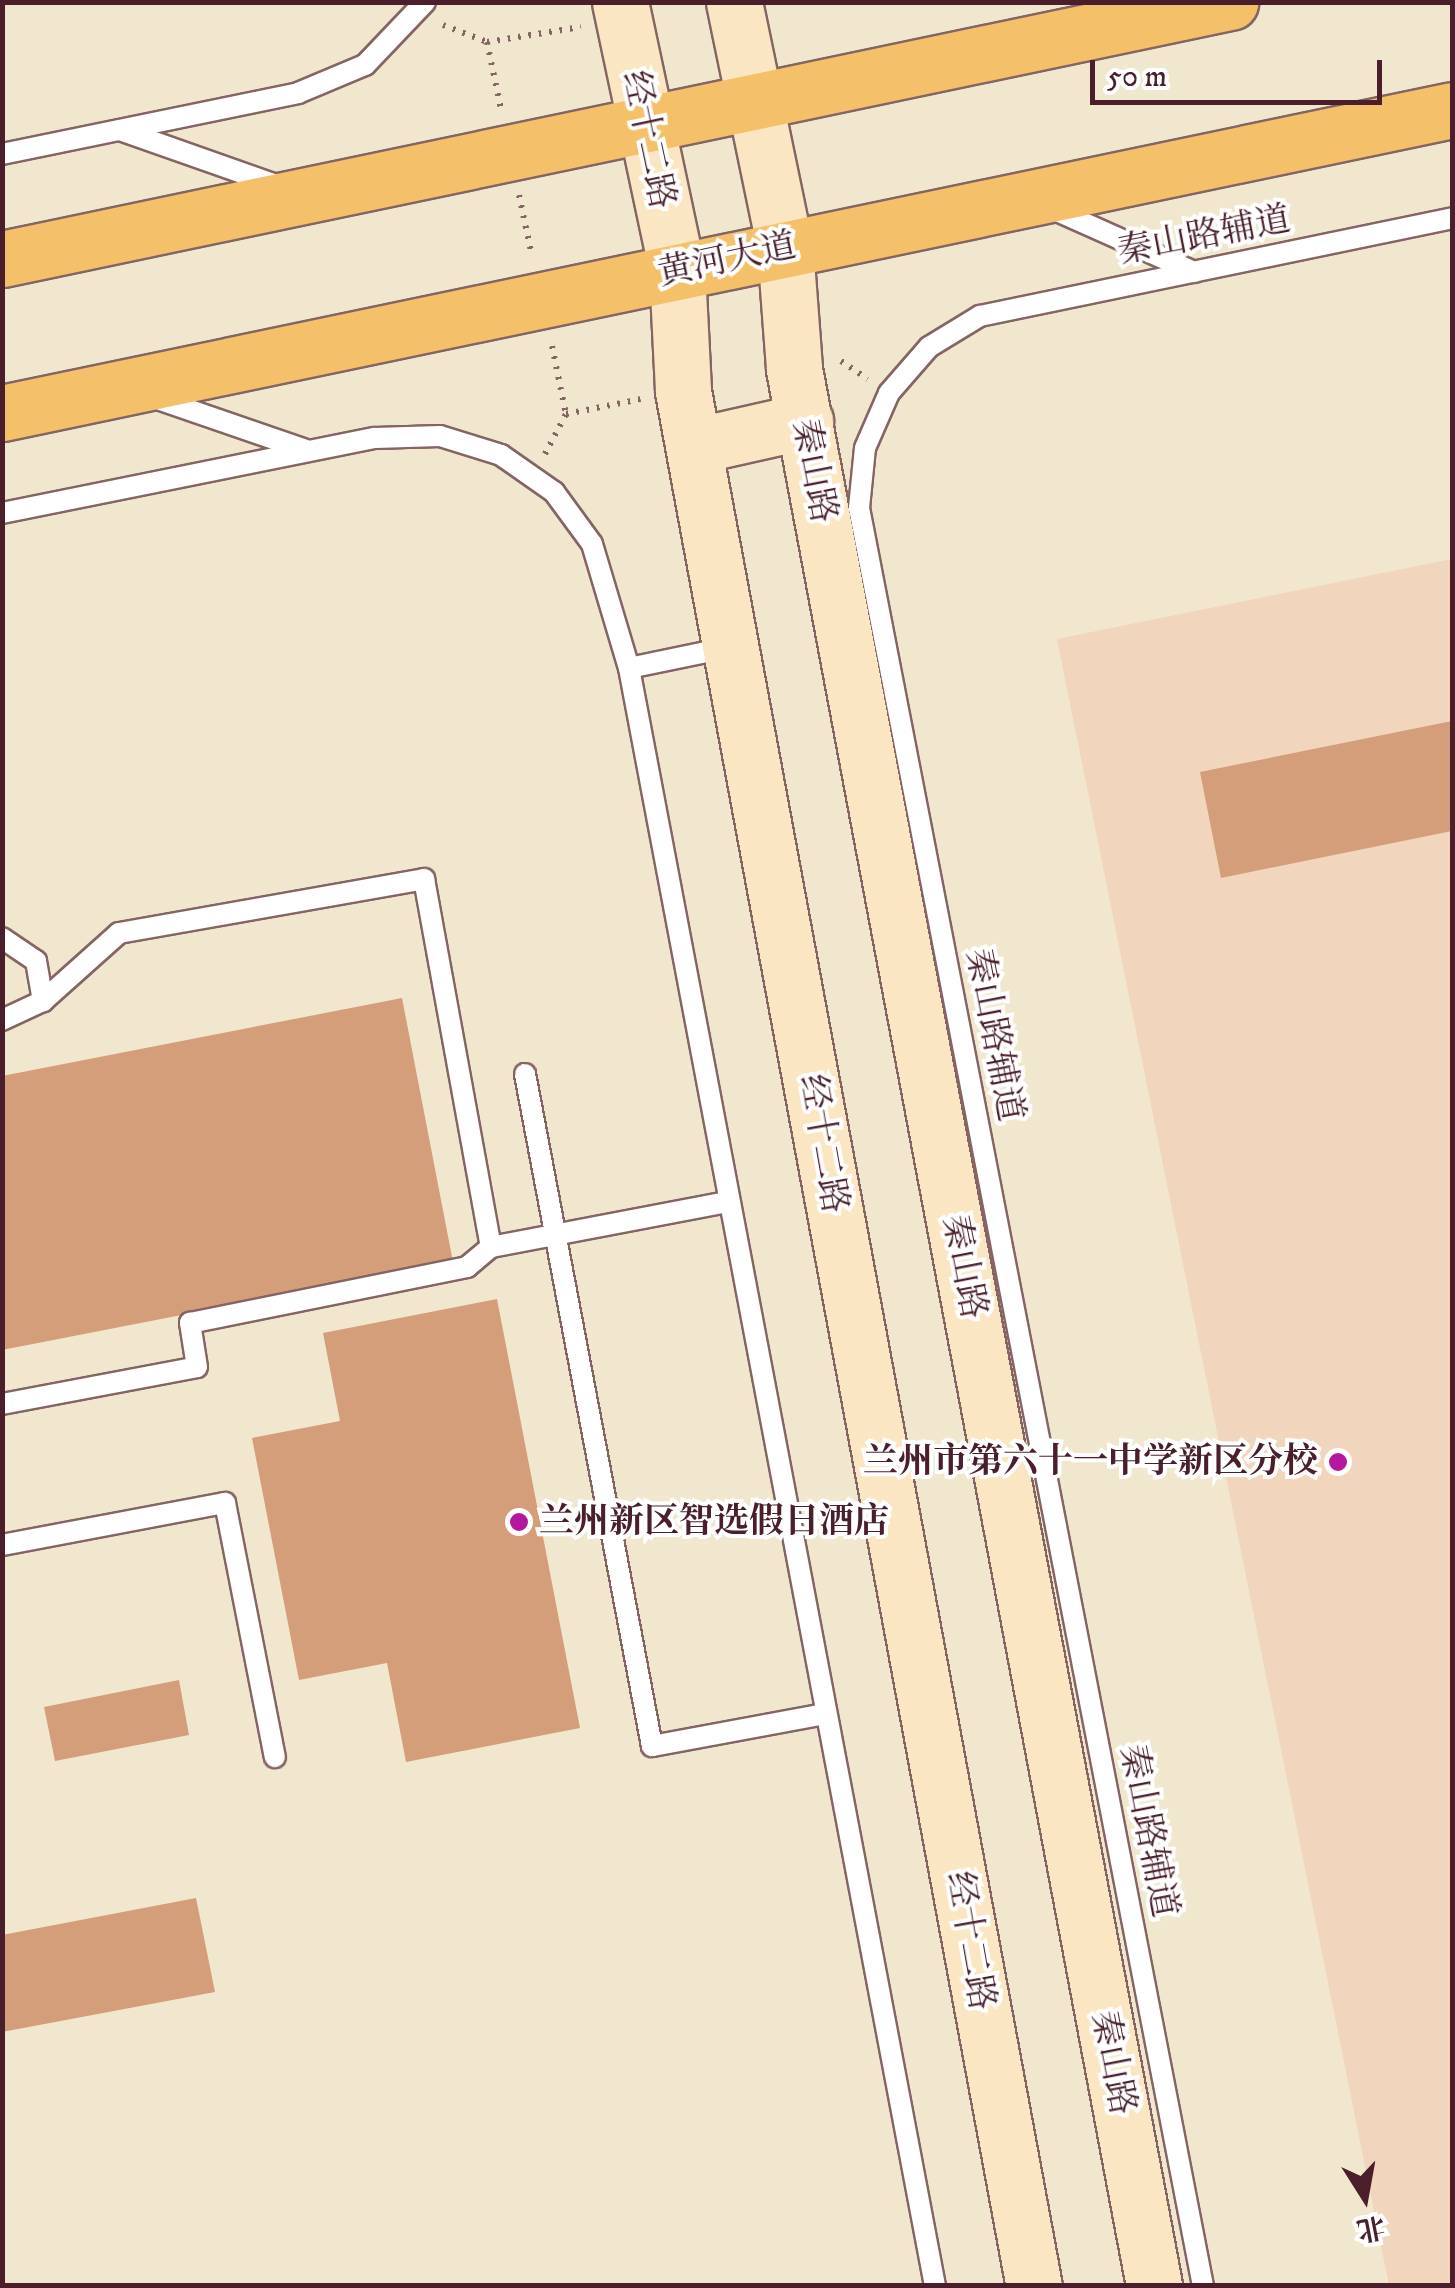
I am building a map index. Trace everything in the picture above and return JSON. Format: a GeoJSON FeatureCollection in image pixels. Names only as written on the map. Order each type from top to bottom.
{"type":"FeatureCollection","features":[{"type":"Feature","properties":{"kind":"main road"},"geometry":{"type":"LineString","coordinates":[[2,260],[1199,5]]}},
{"type":"Feature","properties":{"kind":"main road","name":"黄河大道"},"geometry":{"type":"LineString","coordinates":[[2,413],[1452,110]]}},
{"type":"Feature","properties":{"kind":"street","name":"秦山路"},"geometry":{"type":"LineString","coordinates":[[734,2],[785,248],[805,421],[1154,2286]]}},
{"type":"Feature","properties":{"kind":"street","name":"经十二路"},"geometry":{"type":"LineString","coordinates":[[622,12],[676,270],[684,391],[1034,2286]]}},
{"type":"Feature","properties":{"kind":"street"},"geometry":{"type":"LineString","coordinates":[[694,446],[805,421]]}},
{"type":"Feature","properties":{"kind":"lane"},"geometry":{"type":"LineString","coordinates":[[2,154],[298,93],[365,65],[422,9]]}},
{"type":"Feature","properties":{"kind":"lane"},"geometry":{"type":"LineString","coordinates":[[120,130],[307,196]]}},
{"type":"Feature","properties":{"kind":"lane"},"geometry":{"type":"LineString","coordinates":[[1028,198],[1194,272]]}},
{"type":"Feature","properties":{"kind":"lane","name":"秦山路辅道"},"geometry":{"type":"LineString","coordinates":[[1203,2286],[859,508],[871,434],[889,393],[928,347],[980,316],[1452,218]]}},
{"type":"Feature","properties":{"kind":"lane"},"geometry":{"type":"LineString","coordinates":[[125,387],[308,451]]}},
{"type":"Feature","properties":{"kind":"lane"},"geometry":{"type":"LineString","coordinates":[[2,513],[375,438],[440,436],[502,455],[554,492],[592,544],[629,668],[726,1202],[935,2286]]}},
{"type":"Feature","properties":{"kind":"lane"},"geometry":{"type":"LineString","coordinates":[[629,668],[731,647]]}},
{"type":"Feature","properties":{"kind":"lane"},"geometry":{"type":"LineString","coordinates":[[2,1020],[43,1002],[119,933],[424,879],[491,1248]]}},
{"type":"Feature","properties":{"kind":"lane"},"geometry":{"type":"LineString","coordinates":[[2,938],[36,961],[43,1002]]}},
{"type":"Feature","properties":{"kind":"lane"},"geometry":{"type":"LineString","coordinates":[[525,1074],[652,1746],[825,1714]]}},
{"type":"Feature","properties":{"kind":"lane"},"geometry":{"type":"LineString","coordinates":[[2,1404],[197,1368],[190,1322],[467,1267],[491,1248],[726,1202]]}},
{"type":"Feature","properties":{"kind":"lane"},"geometry":{"type":"LineString","coordinates":[[2,1544],[225,1503],[275,1757]]}},
{"type":"Feature","properties":{"kind":"path"},"geometry":{"type":"LineString","coordinates":[[422,9],[488,42],[622,12]]}},
{"type":"Feature","properties":{"kind":"path"},"geometry":{"type":"LineString","coordinates":[[488,42],[566,414]]}},
{"type":"Feature","properties":{"kind":"shaded area","name":"兰州市第六十一中学新区分校"},"geometry":{"type":"Polygon","coordinates":[[[1452,559],[1452,2285],[1389,2285],[1057,639],[1452,559]]]}},
{"type":"Feature","properties":{"kind":"building"},"geometry":{"type":"Polygon","coordinates":[[[1452,721],[1452,831],[1221,878],[1200,772],[1452,721]]]}},
{"type":"Feature","properties":{"kind":"building"},"geometry":{"type":"Polygon","coordinates":[[[402,998],[453,1262],[2,1350],[2,1076],[402,998]]]}},
{"type":"Feature","properties":{"kind":"building"},"geometry":{"type":"Polygon","coordinates":[[[497,1299],[580,1728],[406,1762],[387,1663],[299,1680],[252,1438],[340,1421],[323,1333],[497,1299]]]}},
{"type":"Feature","properties":{"kind":"building"},"geometry":{"type":"Polygon","coordinates":[[[179,1680],[189,1735],[55,1761],[44,1707],[179,1680]]]}},
{"type":"Feature","properties":{"kind":"building"},"geometry":{"type":"Polygon","coordinates":[[[196,1898],[215,1992],[2,2032],[2,1935],[196,1898]]]}},
{"type":"Feature","properties":{"kind":"place","name":"兰州市第六十一中学新区分校"},"geometry":{"type":"Point","coordinates":[1338,1462]}},
{"type":"Feature","properties":{"kind":"place","name":"兰州新区智选假日酒店"},"geometry":{"type":"Point","coordinates":[519,1522]}}]}
